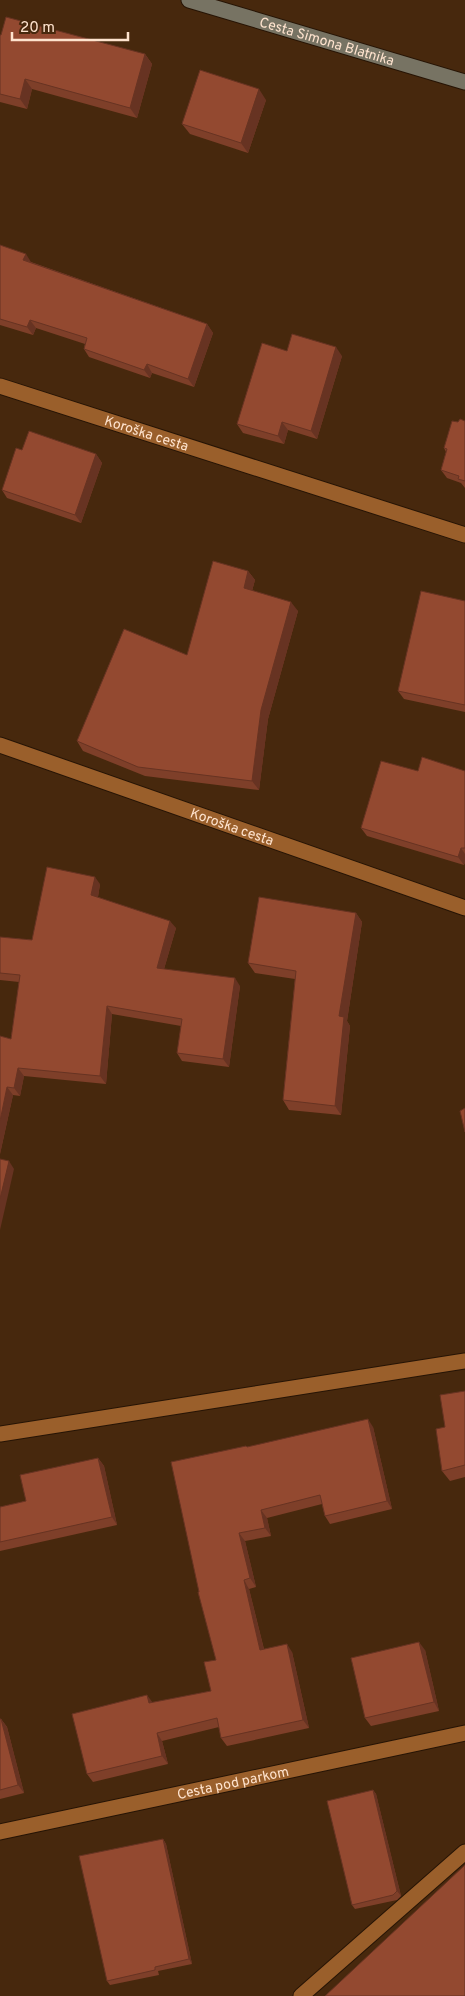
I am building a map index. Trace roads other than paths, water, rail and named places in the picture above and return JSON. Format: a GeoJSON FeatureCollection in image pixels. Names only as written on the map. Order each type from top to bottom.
{"type":"FeatureCollection","features":[{"type":"Feature","properties":{"kind":"street","name":"Cesta Simona Blatnika"},"geometry":{"type":"LineString","coordinates":[[189,0],[465,82]]}},
{"type":"Feature","properties":{"kind":"street","name":"Koroška cesta"},"geometry":{"type":"LineString","coordinates":[[0,386],[465,535]]}},
{"type":"Feature","properties":{"kind":"street","name":"Koroška cesta"},"geometry":{"type":"LineString","coordinates":[[0,745],[465,908]]}},
{"type":"Feature","properties":{"kind":"street"},"geometry":{"type":"LineString","coordinates":[[0,1434],[465,1361]]}},
{"type":"Feature","properties":{"kind":"street","name":"Cesta pod parkom"},"geometry":{"type":"LineString","coordinates":[[0,1832],[465,1733]]}},
{"type":"Feature","properties":{"kind":"street"},"geometry":{"type":"LineString","coordinates":[[301,1996],[465,1852]]}}]}
